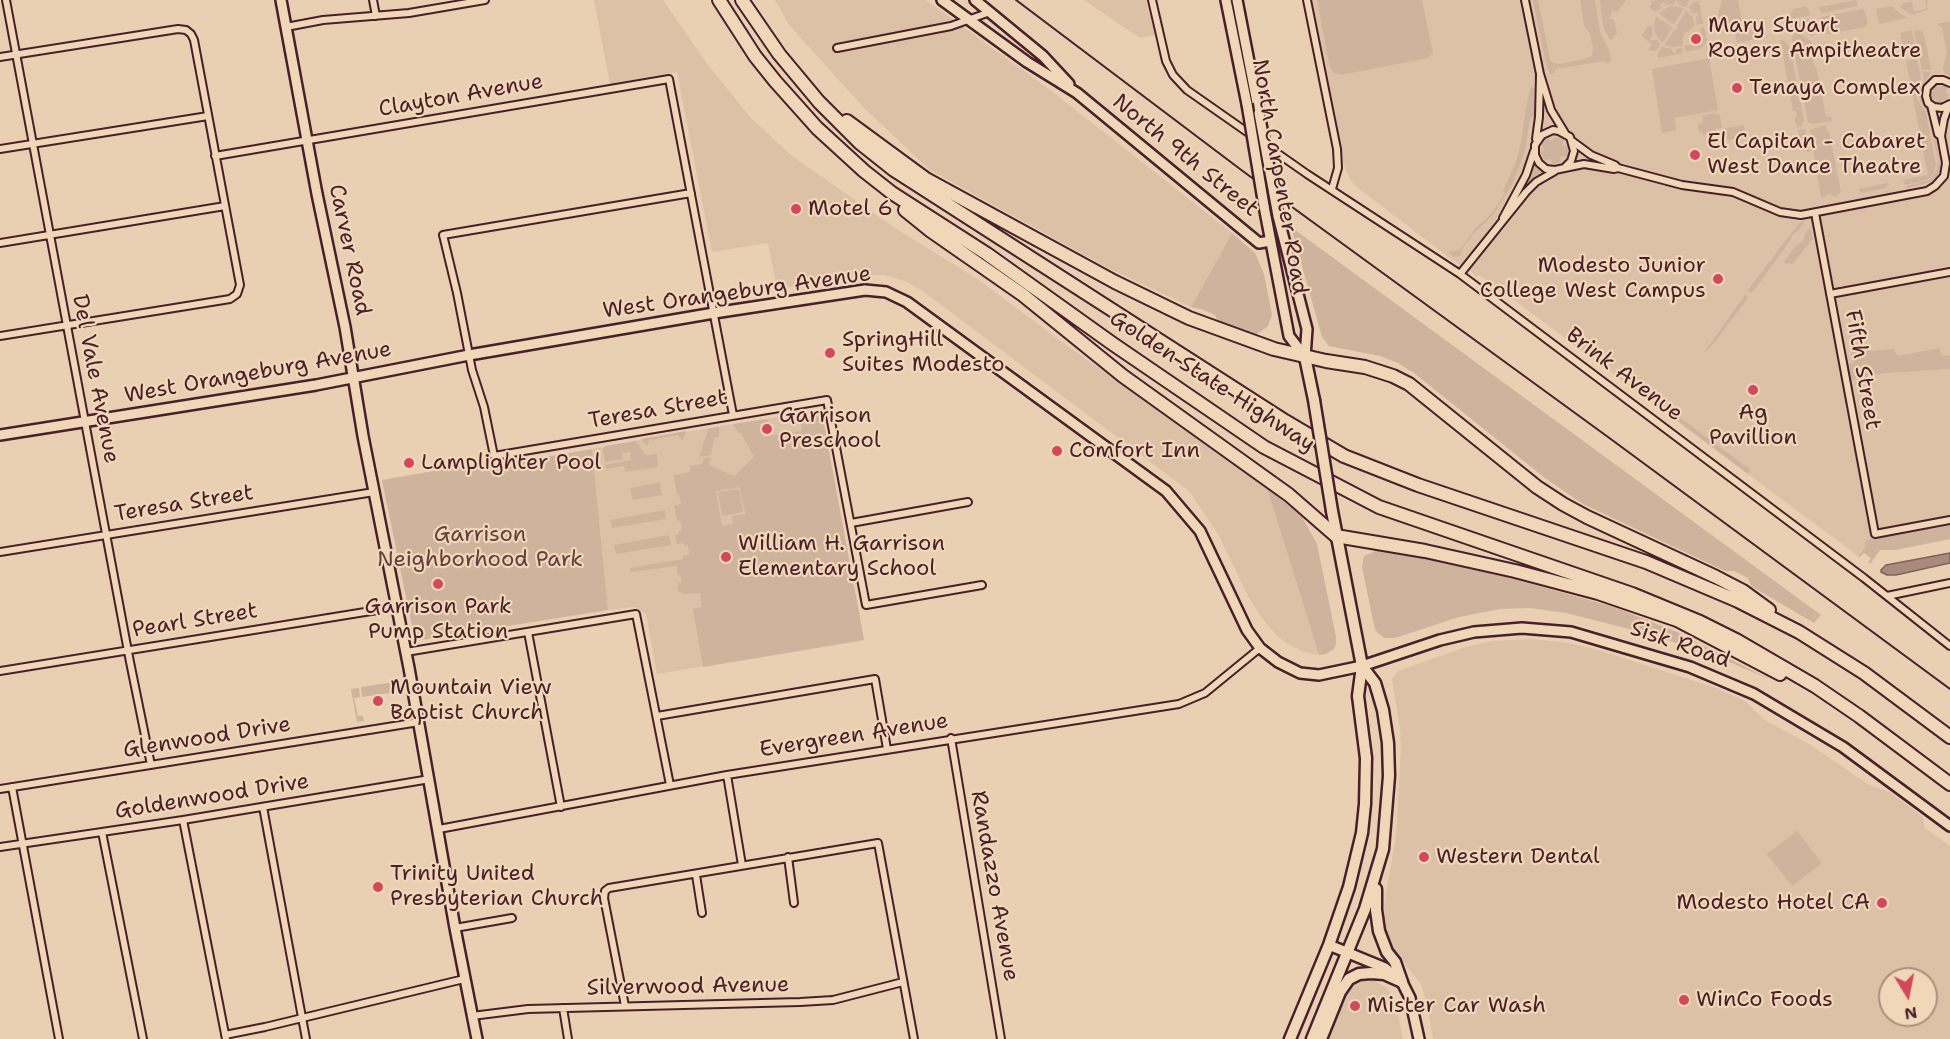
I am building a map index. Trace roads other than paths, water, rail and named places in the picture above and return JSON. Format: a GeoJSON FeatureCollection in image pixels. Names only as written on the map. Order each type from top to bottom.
{"type":"FeatureCollection","features":[{"type":"Feature","properties":{"kind":"highway","name":"Golden State Highway"},"geometry":{"type":"LineString","coordinates":[[719,0],[768,73],[840,151],[892,193],[987,254],[1113,344],[1264,447],[1379,507],[1632,594],[1700,622],[1774,661],[1859,716],[1950,784]]}},
{"type":"Feature","properties":{"kind":"highway","name":"Golden State Highway"},"geometry":{"type":"LineString","coordinates":[[742,0],[779,54],[819,102],[860,143],[894,170],[1285,421],[1344,456],[1418,485],[1646,562],[1738,601],[1798,632],[1864,672],[1950,737]]}},
{"type":"Feature","properties":{"kind":"highway"},"geometry":{"type":"LineString","coordinates":[[819,102],[926,179],[1115,282],[1188,318],[1258,344],[1305,357],[1379,370],[1409,384],[1537,487],[1563,504],[1716,576],[1743,591],[1798,632]]}},
{"type":"Feature","properties":{"kind":"highway"},"geometry":{"type":"LineString","coordinates":[[840,151],[887,195],[931,231],[1030,301],[1123,376],[1289,495],[1336,536],[1425,551],[1515,571],[1598,593],[1677,620],[1859,716]]}},
{"type":"Feature","properties":{"kind":"main road","name":"North Carpenter Road"},"geometry":{"type":"LineString","coordinates":[[1305,357],[1336,536],[1362,666]]}},
{"type":"Feature","properties":{"kind":"main road"},"geometry":{"type":"LineString","coordinates":[[1362,666],[1375,683],[1383,710],[1388,742],[1389,776],[1386,822],[1378,872],[1376,910],[1379,931],[1387,952],[1395,962],[1402,982]]}},
{"type":"Feature","properties":{"kind":"main road"},"geometry":{"type":"LineString","coordinates":[[1290,1039],[1329,945],[1349,887],[1362,833],[1366,778],[1364,735],[1358,696],[1362,666]]}},
{"type":"Feature","properties":{"kind":"main road"},"geometry":{"type":"LineString","coordinates":[[1312,1039],[1378,872]]}},
{"type":"Feature","properties":{"kind":"main road"},"geometry":{"type":"LineString","coordinates":[[1321,1039],[1340,992],[1349,979],[1359,974],[1371,973],[1384,974],[1402,982]]}},
{"type":"Feature","properties":{"kind":"street","name":"Del Vale Avenue"},"geometry":{"type":"LineString","coordinates":[[6,0],[127,650],[152,765]]}},
{"type":"Feature","properties":{"kind":"street","name":"Carver Road"},"geometry":{"type":"LineString","coordinates":[[281,0],[345,327],[374,492],[430,779],[454,928],[477,1039]]}},
{"type":"Feature","properties":{"kind":"street"},"geometry":{"type":"LineString","coordinates":[[373,0],[375,16]]}},
{"type":"Feature","properties":{"kind":"street"},"geometry":{"type":"LineString","coordinates":[[286,27],[323,20],[410,14],[485,0]]}},
{"type":"Feature","properties":{"kind":"street","name":"North 9th Street"},"geometry":{"type":"LineString","coordinates":[[942,0],[1028,62],[1077,93],[1259,243],[1270,241]]}},
{"type":"Feature","properties":{"kind":"street","name":"North 9th Street"},"geometry":{"type":"LineString","coordinates":[[975,0],[1043,56],[1077,93]]}},
{"type":"Feature","properties":{"kind":"street","name":"Brink Avenue"},"geometry":{"type":"LineString","coordinates":[[1152,0],[1166,61],[1180,83],[1251,135],[1460,274],[1950,646]]}},
{"type":"Feature","properties":{"kind":"street","name":"North Carpenter Road"},"geometry":{"type":"LineString","coordinates":[[1226,0],[1289,336],[1305,357]]}},
{"type":"Feature","properties":{"kind":"street","name":"North Carpenter Road"},"geometry":{"type":"LineString","coordinates":[[1237,0],[1278,216],[1307,329],[1305,357]]}},
{"type":"Feature","properties":{"kind":"street"},"geometry":{"type":"LineString","coordinates":[[1307,0],[1337,149],[1338,168],[1332,189]]}},
{"type":"Feature","properties":{"kind":"street"},"geometry":{"type":"LineString","coordinates":[[1525,0],[1539,74],[1551,110],[1572,141],[1591,155],[1618,168]]}},
{"type":"Feature","properties":{"kind":"street"},"geometry":{"type":"LineString","coordinates":[[837,48],[951,26],[991,12]]}},
{"type":"Feature","properties":{"kind":"street"},"geometry":{"type":"LineString","coordinates":[[0,57],[178,28],[188,31],[194,40],[240,285],[237,294],[230,299],[0,336]]}},
{"type":"Feature","properties":{"kind":"street"},"geometry":{"type":"LineString","coordinates":[[1460,274],[1503,219],[1526,175],[1539,119],[1539,74]]}},
{"type":"Feature","properties":{"kind":"street","name":"Clayton Avenue"},"geometry":{"type":"LineString","coordinates":[[215,156],[669,79],[691,193]]}},
{"type":"Feature","properties":{"kind":"street"},"geometry":{"type":"LineString","coordinates":[[1941,136],[1938,134],[1931,105],[1926,96],[1929,85],[1939,80],[1950,83]]}},
{"type":"Feature","properties":{"kind":"street"},"geometry":{"type":"LineString","coordinates":[[1931,105],[1942,108],[1950,105]]}},
{"type":"Feature","properties":{"kind":"street"},"geometry":{"type":"LineString","coordinates":[[1503,219],[1536,182],[1555,170],[1589,164],[1618,168],[1682,186],[1733,192],[1788,214],[1801,215],[1931,189],[1942,180],[1946,168],[1941,136],[1944,119],[1950,105]]}},
{"type":"Feature","properties":{"kind":"street"},"geometry":{"type":"LineString","coordinates":[[0,149],[208,116]]}},
{"type":"Feature","properties":{"kind":"street"},"geometry":{"type":"LineString","coordinates":[[1555,170],[1542,166],[1536,159],[1534,147],[1542,135],[1547,132],[1565,133]]}},
{"type":"Feature","properties":{"kind":"street"},"geometry":{"type":"LineString","coordinates":[[1564,168],[1573,156],[1572,141]]}},
{"type":"Feature","properties":{"kind":"street"},"geometry":{"type":"LineString","coordinates":[[469,355],[457,293],[442,235],[691,193],[733,415]]}},
{"type":"Feature","properties":{"kind":"street"},"geometry":{"type":"LineString","coordinates":[[0,243],[225,206]]}},
{"type":"Feature","properties":{"kind":"street","name":"Fifth Street"},"geometry":{"type":"LineString","coordinates":[[1815,213],[1875,534],[1950,520]]}},
{"type":"Feature","properties":{"kind":"street"},"geometry":{"type":"LineString","coordinates":[[1830,294],[1950,272]]}},
{"type":"Feature","properties":{"kind":"street","name":"West Orangeburg Avenue"},"geometry":{"type":"LineString","coordinates":[[0,435],[316,385],[469,355],[714,313],[865,290],[886,292],[907,302],[1166,491],[1200,531],[1247,630],[1260,648],[1278,662],[1299,673],[1319,675],[1362,666]]}},
{"type":"Feature","properties":{"kind":"street","name":"Teresa Street"},"geometry":{"type":"LineString","coordinates":[[469,355],[494,456],[827,400],[851,523]]}},
{"type":"Feature","properties":{"kind":"street","name":"Teresa Street"},"geometry":{"type":"LineString","coordinates":[[0,552],[374,492]]}},
{"type":"Feature","properties":{"kind":"street"},"geometry":{"type":"LineString","coordinates":[[968,502],[851,523],[866,605],[982,585]]}},
{"type":"Feature","properties":{"kind":"street"},"geometry":{"type":"LineString","coordinates":[[1887,596],[1950,583]]}},
{"type":"Feature","properties":{"kind":"street","name":"Pearl Street"},"geometry":{"type":"LineString","coordinates":[[0,671],[396,607]]}},
{"type":"Feature","properties":{"kind":"street"},"geometry":{"type":"LineString","coordinates":[[406,652],[636,614],[670,785]]}},
{"type":"Feature","properties":{"kind":"street","name":"Sisk Road"},"geometry":{"type":"LineString","coordinates":[[1362,666],[1455,636],[1487,630],[1545,628],[1600,639],[1690,667],[1754,694],[1854,754],[1950,826]]}},
{"type":"Feature","properties":{"kind":"street"},"geometry":{"type":"LineString","coordinates":[[528,632],[561,807]]}},
{"type":"Feature","properties":{"kind":"street","name":"Evergreen Avenue"},"geometry":{"type":"LineString","coordinates":[[439,830],[728,775],[951,738],[1060,724],[1179,704],[1205,693],[1260,648]]}},
{"type":"Feature","properties":{"kind":"street"},"geometry":{"type":"LineString","coordinates":[[657,716],[875,679],[887,749]]}},
{"type":"Feature","properties":{"kind":"street","name":"Glenwood Drive"},"geometry":{"type":"LineString","coordinates":[[0,789],[419,722]]}},
{"type":"Feature","properties":{"kind":"street","name":"Randazzo Avenue"},"geometry":{"type":"LineString","coordinates":[[951,738],[1002,1039]]}},
{"type":"Feature","properties":{"kind":"street"},"geometry":{"type":"LineString","coordinates":[[728,775],[742,865]]}},
{"type":"Feature","properties":{"kind":"street","name":"Goldenwood Drive"},"geometry":{"type":"LineString","coordinates":[[0,847],[183,820],[430,779]]}},
{"type":"Feature","properties":{"kind":"street"},"geometry":{"type":"LineString","coordinates":[[12,787],[59,1039]]}},
{"type":"Feature","properties":{"kind":"street"},"geometry":{"type":"LineString","coordinates":[[263,807],[306,1039]]}},
{"type":"Feature","properties":{"kind":"street"},"geometry":{"type":"LineString","coordinates":[[183,820],[225,1037],[464,979]]}},
{"type":"Feature","properties":{"kind":"street"},"geometry":{"type":"LineString","coordinates":[[102,832],[143,1039]]}},
{"type":"Feature","properties":{"kind":"street"},"geometry":{"type":"LineString","coordinates":[[625,1006],[604,898],[605,891],[613,887],[878,843],[914,1039]]}},
{"type":"Feature","properties":{"kind":"street"},"geometry":{"type":"LineString","coordinates":[[788,857],[794,903]]}},
{"type":"Feature","properties":{"kind":"street"},"geometry":{"type":"LineString","coordinates":[[696,874],[702,913]]}},
{"type":"Feature","properties":{"kind":"street"},"geometry":{"type":"LineString","coordinates":[[454,928],[512,918]]}},
{"type":"Feature","properties":{"kind":"street"},"geometry":{"type":"LineString","coordinates":[[1329,945],[1385,968],[1402,982],[1410,998],[1419,1039]]}},
{"type":"Feature","properties":{"kind":"street","name":"Silverwood Avenue"},"geometry":{"type":"LineString","coordinates":[[472,1016],[528,1009],[833,1000],[903,982]]}},
{"type":"Feature","properties":{"kind":"street"},"geometry":{"type":"LineString","coordinates":[[563,1008],[568,1039]]}},
{"type":"Feature","properties":{"kind":"railway"},"geometry":{"type":"LineString","coordinates":[[1016,0],[1244,172],[1950,689]]}},
{"type":"Feature","properties":{"kind":"place","name":"Mary Stuart Rogers Ampitheatre"},"geometry":{"type":"Point","coordinates":[1696,39]}},
{"type":"Feature","properties":{"kind":"place","name":"Tenaya Complex"},"geometry":{"type":"Point","coordinates":[1737,88]}},
{"type":"Feature","properties":{"kind":"place","name":"El Capitan - Cabaret West Dance Theatre"},"geometry":{"type":"Point","coordinates":[1695,155]}},
{"type":"Feature","properties":{"kind":"place","name":"Motel 6"},"geometry":{"type":"Point","coordinates":[796,209]}},
{"type":"Feature","properties":{"kind":"place","name":"Modesto Junior College West Campus"},"geometry":{"type":"Point","coordinates":[1718,279]}},
{"type":"Feature","properties":{"kind":"place","name":"SpringHill Suites Modesto"},"geometry":{"type":"Point","coordinates":[830,353]}},
{"type":"Feature","properties":{"kind":"place","name":"Ag Pavillion"},"geometry":{"type":"Point","coordinates":[1753,390]}},
{"type":"Feature","properties":{"kind":"place","name":"Garrison Preschool"},"geometry":{"type":"Point","coordinates":[767,429]}},
{"type":"Feature","properties":{"kind":"place","name":"Comfort Inn"},"geometry":{"type":"Point","coordinates":[1057,451]}},
{"type":"Feature","properties":{"kind":"place","name":"Lamplighter Pool"},"geometry":{"type":"Point","coordinates":[409,463]}},
{"type":"Feature","properties":{"kind":"place","name":"William H. Garrison Elementary School"},"geometry":{"type":"Point","coordinates":[726,557]}},
{"type":"Feature","properties":{"kind":"place","name":"Garrison Park Pump Station"},"geometry":{"type":"Point","coordinates":[438,584]}},
{"type":"Feature","properties":{"kind":"place","name":"Mountain View Baptist Church"},"geometry":{"type":"Point","coordinates":[378,701]}},
{"type":"Feature","properties":{"kind":"place","name":"Western Dental"},"geometry":{"type":"Point","coordinates":[1424,857]}},
{"type":"Feature","properties":{"kind":"place","name":"Trinity United Presbyterian Church"},"geometry":{"type":"Point","coordinates":[378,887]}},
{"type":"Feature","properties":{"kind":"place","name":"Modesto Hotel CA"},"geometry":{"type":"Point","coordinates":[1882,903]}},
{"type":"Feature","properties":{"kind":"place","name":"WinCo Foods"},"geometry":{"type":"Point","coordinates":[1684,1000]}},
{"type":"Feature","properties":{"kind":"place","name":"Mister Car Wash"},"geometry":{"type":"Point","coordinates":[1355,1006]}},
{"type":"Feature","properties":{"kind":"park label","name":"Garrison Neighborhood Park"},"geometry":{"type":"Point","coordinates":[480,548]}}]}
